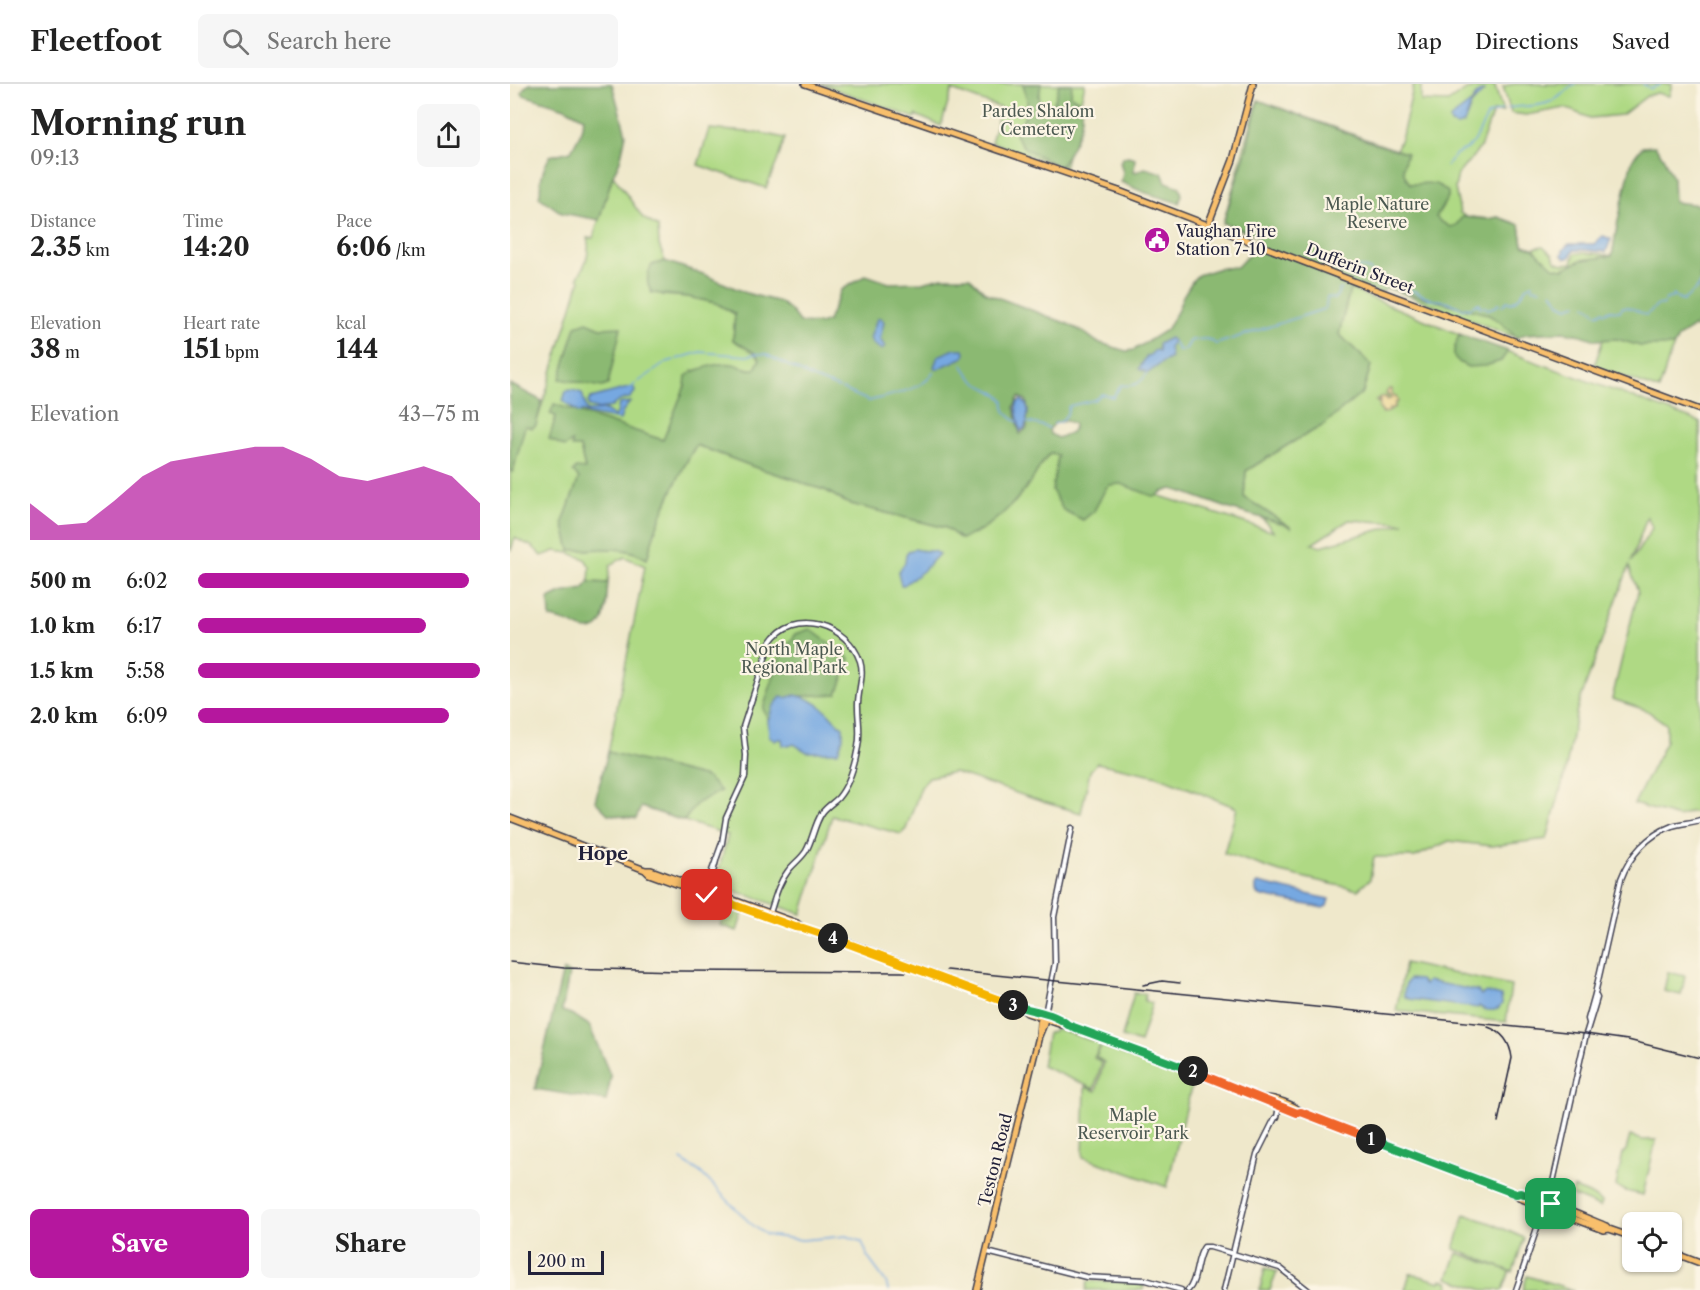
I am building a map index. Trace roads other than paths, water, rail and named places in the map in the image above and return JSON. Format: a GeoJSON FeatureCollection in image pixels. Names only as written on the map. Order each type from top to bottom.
{"type":"FeatureCollection","features":[{"type":"Feature","properties":{"kind":"main road","name":"Dufferin Street"},"geometry":{"type":"LineString","coordinates":[[805,84],[1119,191],[1700,410]]}},
{"type":"Feature","properties":{"kind":"main road"},"geometry":{"type":"LineString","coordinates":[[1208,225],[1233,160],[1253,84]]}},
{"type":"Feature","properties":{"kind":"main road"},"geometry":{"type":"LineString","coordinates":[[510,818],[645,870],[649,874],[771,913],[797,923],[803,928]]}},
{"type":"Feature","properties":{"kind":"main road"},"geometry":{"type":"LineString","coordinates":[[706,892],[795,927],[847,942],[1020,1007],[1027,1013],[1044,1016],[1062,1025],[1068,1025],[1264,1098],[1270,1098],[1297,1113],[1301,1112],[1516,1194],[1519,1198],[1546,1205],[1604,1230],[1622,1234]]}},
{"type":"Feature","properties":{"kind":"main road","name":"Teston Road"},"geometry":{"type":"LineString","coordinates":[[977,1290],[1039,1036],[1044,1024],[1044,1016]]}},
{"type":"Feature","properties":{"kind":"main road"},"geometry":{"type":"LineString","coordinates":[[1682,1256],[1700,1263]]}},
{"type":"Feature","properties":{"kind":"street"},"geometry":{"type":"LineString","coordinates":[[706,892],[722,843],[726,818],[745,777],[746,755],[742,727],[770,643],[775,635],[791,624],[803,622],[829,628],[847,641],[861,664],[858,747],[848,783],[842,793],[824,810],[804,854],[785,875],[771,913]]}},
{"type":"Feature","properties":{"kind":"street"},"geometry":{"type":"LineString","coordinates":[[1516,1290],[1538,1220],[1555,1185],[1553,1182],[1589,1023],[1597,998],[1595,994],[1621,879],[1632,856],[1645,843],[1668,828],[1699,821]]}},
{"type":"Feature","properties":{"kind":"street","name":"Teston Road"},"geometry":{"type":"LineString","coordinates":[[1044,1016],[1055,963],[1054,917],[1072,828]]}},
{"type":"Feature","properties":{"kind":"street"},"geometry":{"type":"LineString","coordinates":[[1224,1290],[1257,1154],[1280,1104]]}},
{"type":"Feature","properties":{"kind":"street"},"geometry":{"type":"LineString","coordinates":[[1188,1290],[1192,1286],[1199,1257],[1204,1247],[1280,1268],[1308,1290]]}},
{"type":"Feature","properties":{"kind":"street"},"geometry":{"type":"LineString","coordinates":[[987,1252],[1086,1277],[1146,1280],[1181,1290]]}},
{"type":"Feature","properties":{"kind":"water"},"geometry":{"type":"Polygon","coordinates":[[[1481,91],[1484,91],[1471,105],[1464,124],[1457,126],[1451,124],[1452,117],[1472,102],[1481,91]]]}},
{"type":"Feature","properties":{"kind":"water"},"geometry":{"type":"Polygon","coordinates":[[[1603,236],[1611,239],[1606,252],[1574,250],[1569,258],[1562,256],[1563,250],[1569,244],[1594,244],[1603,236]]]}},
{"type":"Feature","properties":{"kind":"water"},"geometry":{"type":"Polygon","coordinates":[[[881,318],[884,322],[880,339],[885,347],[882,350],[873,344],[870,338],[877,319],[881,318]]]}},
{"type":"Feature","properties":{"kind":"water"},"geometry":{"type":"Polygon","coordinates":[[[1170,338],[1173,341],[1169,348],[1171,358],[1148,373],[1139,369],[1146,357],[1155,350],[1159,351],[1158,344],[1170,338]]]}},
{"type":"Feature","properties":{"kind":"water"},"geometry":{"type":"Polygon","coordinates":[[[955,349],[964,349],[964,357],[937,369],[934,367],[938,356],[955,349]]]}},
{"type":"Feature","properties":{"kind":"water"},"geometry":{"type":"Polygon","coordinates":[[[634,388],[635,392],[630,398],[615,403],[612,407],[597,409],[589,407],[588,402],[591,398],[634,388]]]}},
{"type":"Feature","properties":{"kind":"water"},"geometry":{"type":"Polygon","coordinates":[[[566,391],[582,393],[587,411],[606,410],[614,416],[617,414],[619,404],[630,402],[620,420],[583,411],[579,413],[563,401],[566,391]]]}},
{"type":"Feature","properties":{"kind":"water"},"geometry":{"type":"Polygon","coordinates":[[[1021,400],[1027,405],[1028,412],[1025,428],[1020,431],[1016,408],[1017,403],[1021,400]]]}},
{"type":"Feature","properties":{"kind":"water"},"geometry":{"type":"Polygon","coordinates":[[[915,549],[934,551],[939,554],[923,571],[901,585],[898,572],[905,563],[908,551],[915,549]]]}},
{"type":"Feature","properties":{"kind":"water"},"geometry":{"type":"Polygon","coordinates":[[[795,695],[818,705],[843,727],[843,738],[838,752],[807,752],[794,744],[783,745],[782,739],[775,741],[769,736],[768,719],[774,706],[781,697],[795,695]]]}},
{"type":"Feature","properties":{"kind":"water"},"geometry":{"type":"Polygon","coordinates":[[[1258,883],[1329,899],[1327,906],[1323,908],[1262,896],[1256,891],[1258,883]]]}},
{"type":"Feature","properties":{"kind":"water"},"geometry":{"type":"Polygon","coordinates":[[[1409,979],[1420,980],[1424,985],[1427,981],[1478,991],[1481,995],[1486,992],[1501,996],[1502,1004],[1498,1009],[1488,1010],[1479,1006],[1478,1008],[1409,999],[1404,996],[1409,979]]]}},
{"type":"Feature","properties":{"kind":"waterway"},"geometry":{"type":"LineString","coordinates":[[1509,108],[1547,103],[1575,84]]}},
{"type":"Feature","properties":{"kind":"waterway"},"geometry":{"type":"LineString","coordinates":[[1643,84],[1651,89],[1661,84]]}},
{"type":"Feature","properties":{"kind":"waterway"},"geometry":{"type":"LineString","coordinates":[[1446,166],[1456,154],[1474,142],[1488,115],[1502,110]]}},
{"type":"Feature","properties":{"kind":"waterway"},"geometry":{"type":"LineString","coordinates":[[1357,269],[1359,267],[1370,270],[1372,274],[1392,284],[1400,285],[1407,291],[1414,291],[1433,300],[1446,301],[1463,309],[1466,307],[1470,309],[1479,303],[1480,307],[1488,309],[1497,306],[1498,303],[1502,306],[1507,301],[1511,303],[1518,298],[1529,285],[1532,284],[1532,288],[1540,289]]}},
{"type":"Feature","properties":{"kind":"waterway"},"geometry":{"type":"LineString","coordinates":[[1586,305],[1597,314],[1610,310],[1620,311],[1626,307],[1646,315],[1658,305],[1664,304],[1665,300],[1672,298],[1673,295],[1683,301],[1700,282]]}},
{"type":"Feature","properties":{"kind":"waterway"},"geometry":{"type":"LineString","coordinates":[[1178,350],[1185,350],[1191,340],[1208,339],[1216,344],[1324,309],[1327,297],[1334,299],[1342,289]]}},
{"type":"Feature","properties":{"kind":"waterway"},"geometry":{"type":"LineString","coordinates":[[1552,292],[1560,303],[1568,307],[1577,304]]}},
{"type":"Feature","properties":{"kind":"waterway"},"geometry":{"type":"LineString","coordinates":[[1173,342],[1177,350]]}},
{"type":"Feature","properties":{"kind":"waterway"},"geometry":{"type":"LineString","coordinates":[[677,359],[700,352],[747,356],[765,354],[839,388]]}},
{"type":"Feature","properties":{"kind":"waterway"},"geometry":{"type":"LineString","coordinates":[[638,382],[667,362],[674,360]]}},
{"type":"Feature","properties":{"kind":"waterway"},"geometry":{"type":"LineString","coordinates":[[961,363],[974,380],[995,392],[1004,401],[1007,414],[1018,422]]}},
{"type":"Feature","properties":{"kind":"waterway"},"geometry":{"type":"LineString","coordinates":[[842,389],[869,401],[915,387],[923,383],[934,371]]}},
{"type":"Feature","properties":{"kind":"waterway"},"geometry":{"type":"LineString","coordinates":[[1061,422],[1069,406],[1094,400],[1102,394],[1113,397],[1121,385],[1136,384],[1147,373]]}},
{"type":"Feature","properties":{"kind":"waterway"},"geometry":{"type":"LineString","coordinates":[[631,388],[635,384]]}},
{"type":"Feature","properties":{"kind":"waterway"},"geometry":{"type":"LineString","coordinates":[[1026,422],[1049,428]]}},
{"type":"Feature","properties":{"kind":"waterway"},"geometry":{"type":"LineString","coordinates":[[1054,424],[1060,422]]}},
{"type":"Feature","properties":{"kind":"waterway"},"geometry":{"type":"LineString","coordinates":[[681,1160],[700,1172],[750,1223],[766,1235],[802,1240],[847,1236],[862,1242],[869,1259],[886,1282],[888,1290]]}},
{"type":"Feature","properties":{"kind":"railway"},"geometry":{"type":"LineString","coordinates":[[510,962],[564,968],[678,971],[906,972]]}},
{"type":"Feature","properties":{"kind":"railway"},"geometry":{"type":"LineString","coordinates":[[946,970],[1586,1034],[1628,1040],[1700,1058]]}},
{"type":"Feature","properties":{"kind":"railway"},"geometry":{"type":"LineString","coordinates":[[1143,985],[1162,981],[1180,983]]}},
{"type":"Feature","properties":{"kind":"railway"},"geometry":{"type":"LineString","coordinates":[[1488,1027],[1505,1038],[1512,1058],[1498,1122]]}},
{"type":"Feature","properties":{"kind":"place","name":"Vaughan Fire Station 7-10"},"geometry":{"type":"Point","coordinates":[1157,240]}},
{"type":"Feature","properties":{"kind":"district","name":"Hope"},"geometry":{"type":"Point","coordinates":[603,854]}},
{"type":"Feature","properties":{"kind":"park label","name":"Pardes Shalom Cemetery"},"geometry":{"type":"Point","coordinates":[1038,120]}},
{"type":"Feature","properties":{"kind":"park label","name":"Maple Nature Reserve"},"geometry":{"type":"Point","coordinates":[1377,213]}},
{"type":"Feature","properties":{"kind":"park label","name":"North Maple Regional Park"},"geometry":{"type":"Point","coordinates":[794,658]}},
{"type":"Feature","properties":{"kind":"park label","name":"Maple Reservoir Park"},"geometry":{"type":"Point","coordinates":[1133,1124]}}]}
